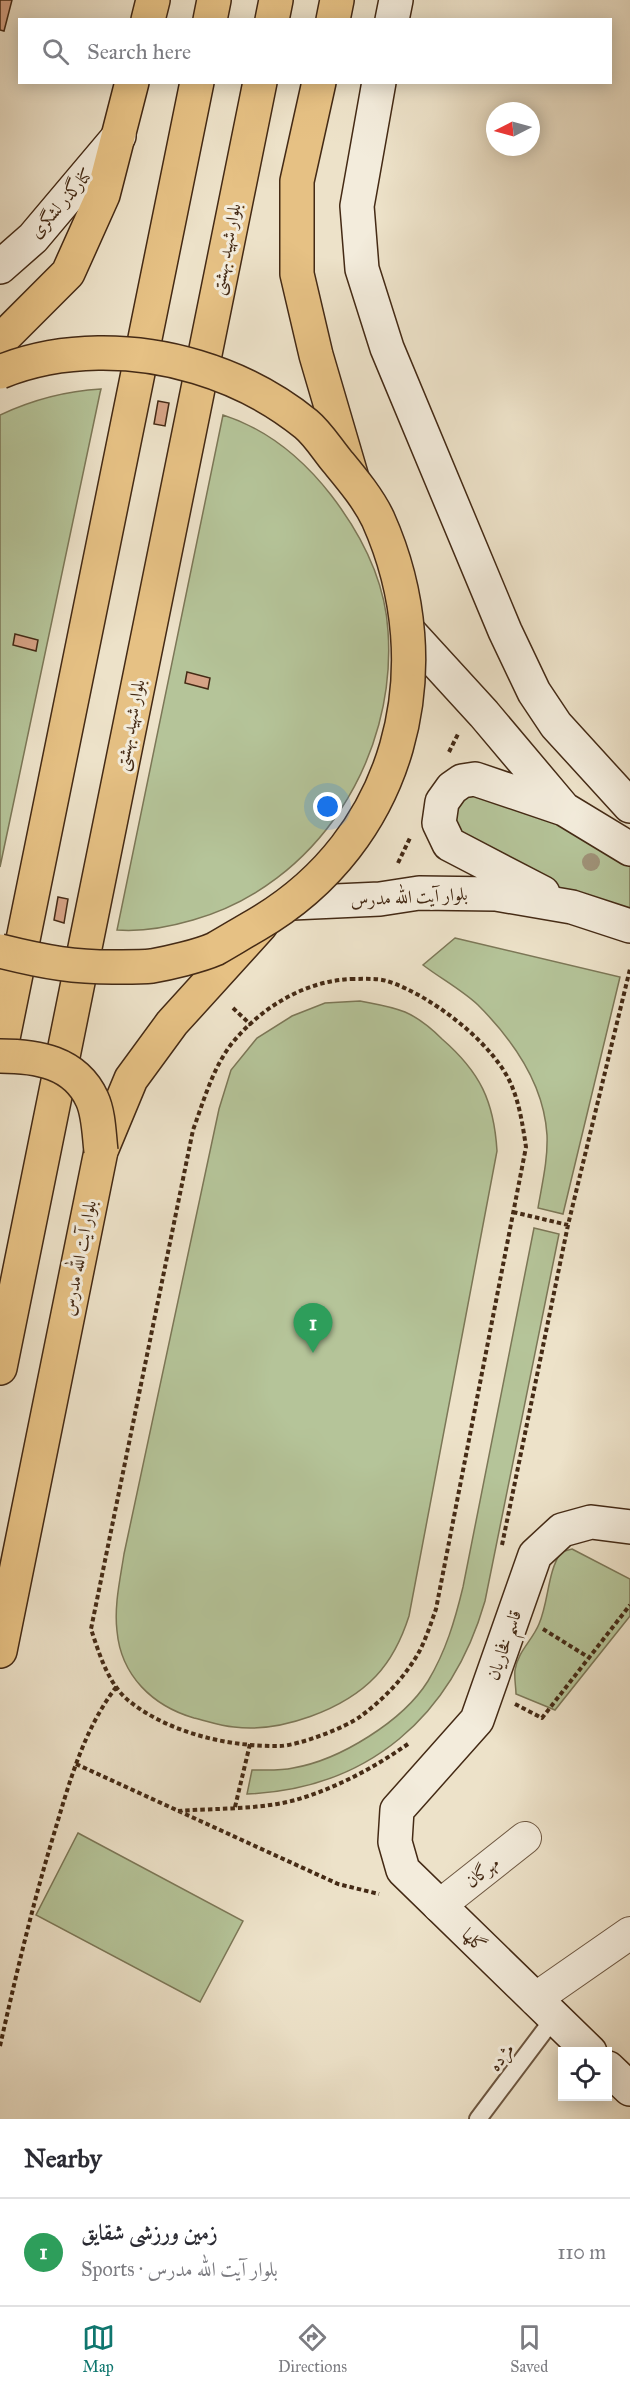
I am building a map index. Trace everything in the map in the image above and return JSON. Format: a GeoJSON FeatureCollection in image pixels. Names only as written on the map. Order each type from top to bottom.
{"type":"FeatureCollection","features":[{"type":"Feature","properties":{"kind":"main road"},"geometry":{"type":"LineString","coordinates":[[148,18],[153,0]]}},
{"type":"Feature","properties":{"kind":"main road"},"geometry":{"type":"LineString","coordinates":[[210,18],[214,0]]}},
{"type":"Feature","properties":{"kind":"main road"},"geometry":{"type":"LineString","coordinates":[[272,18],[276,0]]}},
{"type":"Feature","properties":{"kind":"main road"},"geometry":{"type":"LineString","coordinates":[[333,18],[337,0]]}},
{"type":"Feature","properties":{"kind":"main road"},"geometry":{"type":"LineString","coordinates":[[392,18],[396,0]]}},
{"type":"Feature","properties":{"kind":"main road"},"geometry":{"type":"LineString","coordinates":[[0,341],[68,273],[103,195],[132,84]]}},
{"type":"Feature","properties":{"kind":"main road"},"geometry":{"type":"LineString","coordinates":[[101,1150],[93,1100],[79,1078],[62,1066],[29,1056],[0,1054],[197,84]]}},
{"type":"Feature","properties":{"kind":"main road","name":"بلوار شهید بهشتی"},"geometry":{"type":"LineString","coordinates":[[0,1368],[260,84]]}},
{"type":"Feature","properties":{"kind":"main road"},"geometry":{"type":"LineString","coordinates":[[319,84],[297,181],[297,274],[316,355],[352,478]]}},
{"type":"Feature","properties":{"kind":"main road"},"geometry":{"type":"LineString","coordinates":[[379,84],[357,206],[362,269],[387,348],[505,631],[534,692],[556,725],[630,806]]}},
{"type":"Feature","properties":{"kind":"main road","name":"کنارگذر لشگری"},"geometry":{"type":"LineString","coordinates":[[0,267],[33,238],[119,135]]}},
{"type":"Feature","properties":{"kind":"main road"},"geometry":{"type":"LineString","coordinates":[[0,372],[66,355],[119,352],[173,360],[208,370],[252,387],[308,425],[352,478],[376,516],[399,573],[409,632],[406,712],[383,788],[341,855],[280,910],[212,950],[151,966],[83,968],[0,951]]}},
{"type":"Feature","properties":{"kind":"main road"},"geometry":{"type":"LineString","coordinates":[[409,632],[484,714],[564,809]]}},
{"type":"Feature","properties":{"kind":"main road"},"geometry":{"type":"LineString","coordinates":[[572,907],[449,844],[439,824],[442,802],[452,788],[462,781],[475,780],[564,809],[630,849]]}},
{"type":"Feature","properties":{"kind":"main road","name":"بلوار آیت الله مدرس"},"geometry":{"type":"LineString","coordinates":[[0,1651],[101,1150],[130,1079],[172,1023],[280,910],[419,893],[496,894],[572,907],[630,926]]}},
{"type":"Feature","properties":{"kind":"main road","name":"قاسم فخاریان"},"geometry":{"type":"LineString","coordinates":[[397,1810],[477,1720],[535,1555],[562,1530],[591,1522],[630,1527]]}},
{"type":"Feature","properties":{"kind":"main road","name":"گلها"},"geometry":{"type":"LineString","coordinates":[[397,1810],[395,1842],[404,1870],[585,2047]]}},
{"type":"Feature","properties":{"kind":"main road"},"geometry":{"type":"LineString","coordinates":[[612,2072],[630,2089]]}},
{"type":"Feature","properties":{"kind":"street","name":"مهرگان"},"geometry":{"type":"LineString","coordinates":[[439,1906],[525,1838]]}},
{"type":"Feature","properties":{"kind":"street"},"geometry":{"type":"LineString","coordinates":[[544,2009],[630,1933]]}},
{"type":"Feature","properties":{"kind":"lane","name":"مژده"},"geometry":{"type":"LineString","coordinates":[[478,2119],[544,2009]]}},
{"type":"Feature","properties":{"kind":"path"},"geometry":{"type":"LineString","coordinates":[[500,1550],[568,1225],[630,969]]}},
{"type":"Feature","properties":{"kind":"path"},"geometry":{"type":"LineString","coordinates":[[330,980],[386,981],[422,998],[452,1017],[480,1039],[500,1064],[513,1087],[526,1147],[513,1212],[436,1610],[420,1652],[394,1687],[360,1717],[324,1734],[282,1746],[206,1737],[163,1723],[127,1700],[103,1666],[91,1629],[193,1130],[213,1077],[233,1043],[271,1007],[308,987],[330,980]]}},
{"type":"Feature","properties":{"kind":"path"},"geometry":{"type":"LineString","coordinates":[[233,1008],[251,1025]]}},
{"type":"Feature","properties":{"kind":"path"},"geometry":{"type":"LineString","coordinates":[[513,1212],[568,1225]]}},
{"type":"Feature","properties":{"kind":"path"},"geometry":{"type":"LineString","coordinates":[[488,1690],[542,1718],[630,1605]]}},
{"type":"Feature","properties":{"kind":"path"},"geometry":{"type":"LineString","coordinates":[[515,1612],[588,1658]]}},
{"type":"Feature","properties":{"kind":"path"},"geometry":{"type":"LineString","coordinates":[[0,2046],[27,1926],[76,1764],[100,1708],[117,1686]]}},
{"type":"Feature","properties":{"kind":"path"},"geometry":{"type":"LineString","coordinates":[[235,1807],[250,1744]]}},
{"type":"Feature","properties":{"kind":"path"},"geometry":{"type":"LineString","coordinates":[[178,1811],[235,1807],[301,1798],[372,1769],[409,1744]]}},
{"type":"Feature","properties":{"kind":"path"},"geometry":{"type":"LineString","coordinates":[[76,1764],[338,1884],[379,1894],[404,1870]]}},
{"type":"Feature","properties":{"kind":"green space"},"geometry":{"type":"Polygon","coordinates":[[[101,389],[0,867],[0,415],[49,397],[101,389]]]}},
{"type":"Feature","properties":{"kind":"green space"},"geometry":{"type":"Polygon","coordinates":[[[223,415],[269,437],[308,469],[342,510],[370,559],[382,594],[388,631],[387,678],[379,725],[363,769],[340,810],[312,847],[277,878],[237,903],[193,920],[155,928],[117,930],[223,415]]]}},
{"type":"Feature","properties":{"kind":"green space"},"geometry":{"type":"Polygon","coordinates":[[[452,788],[630,849],[630,926],[449,844],[452,788]]]}},
{"type":"Feature","properties":{"kind":"green space"},"geometry":{"type":"Polygon","coordinates":[[[455,938],[620,977],[563,1214],[538,1208],[546,1163],[547,1135],[540,1098],[524,1064],[503,1033],[478,1005],[423,965],[455,938]]]}},
{"type":"Feature","properties":{"kind":"green space"},"geometry":{"type":"Polygon","coordinates":[[[360,1001],[410,1014],[429,1027],[466,1063],[483,1089],[488,1102],[497,1151],[409,1616],[400,1640],[387,1663],[376,1676],[363,1688],[329,1709],[271,1726],[252,1728],[224,1726],[179,1713],[165,1706],[142,1687],[132,1675],[120,1647],[116,1622],[124,1554],[219,1109],[231,1070],[257,1038],[292,1016],[325,1003],[360,1001]]]}},
{"type":"Feature","properties":{"kind":"green space"},"geometry":{"type":"Polygon","coordinates":[[[534,1228],[559,1234],[485,1601],[470,1642],[451,1679],[427,1711],[399,1739],[367,1761],[331,1778],[291,1789],[247,1794],[252,1770],[283,1770],[311,1764],[350,1748],[369,1736],[387,1724],[417,1696],[434,1670],[449,1635],[463,1587],[534,1228]]]}},
{"type":"Feature","properties":{"kind":"green space"},"geometry":{"type":"Polygon","coordinates":[[[572,1549],[630,1579],[630,1616],[555,1710],[516,1694],[515,1670],[519,1657],[539,1624],[556,1560],[561,1552],[572,1549]]]}},
{"type":"Feature","properties":{"kind":"green space"},"geometry":{"type":"Polygon","coordinates":[[[78,1833],[243,1921],[200,2002],[36,1915],[78,1833]]]}},
{"type":"Feature","properties":{"kind":"building"},"geometry":{"type":"Polygon","coordinates":[[[0,0],[12,0],[4,31],[0,30],[0,0]]]}},
{"type":"Feature","properties":{"kind":"building"},"geometry":{"type":"Polygon","coordinates":[[[158,401],[169,403],[165,426],[154,424],[158,401]]]}},
{"type":"Feature","properties":{"kind":"building"},"geometry":{"type":"Polygon","coordinates":[[[15,634],[38,640],[36,651],[13,645],[15,634]]]}},
{"type":"Feature","properties":{"kind":"building"},"geometry":{"type":"Polygon","coordinates":[[[187,672],[210,678],[208,689],[185,683],[187,672]]]}},
{"type":"Feature","properties":{"kind":"building"},"geometry":{"type":"Polygon","coordinates":[[[58,897],[68,899],[64,923],[54,920],[58,897]]]}},
{"type":"Feature","properties":{"kind":"place","name":"زمین ورزشی شقایق"},"geometry":{"type":"Point","coordinates":[313,1353]}}]}
